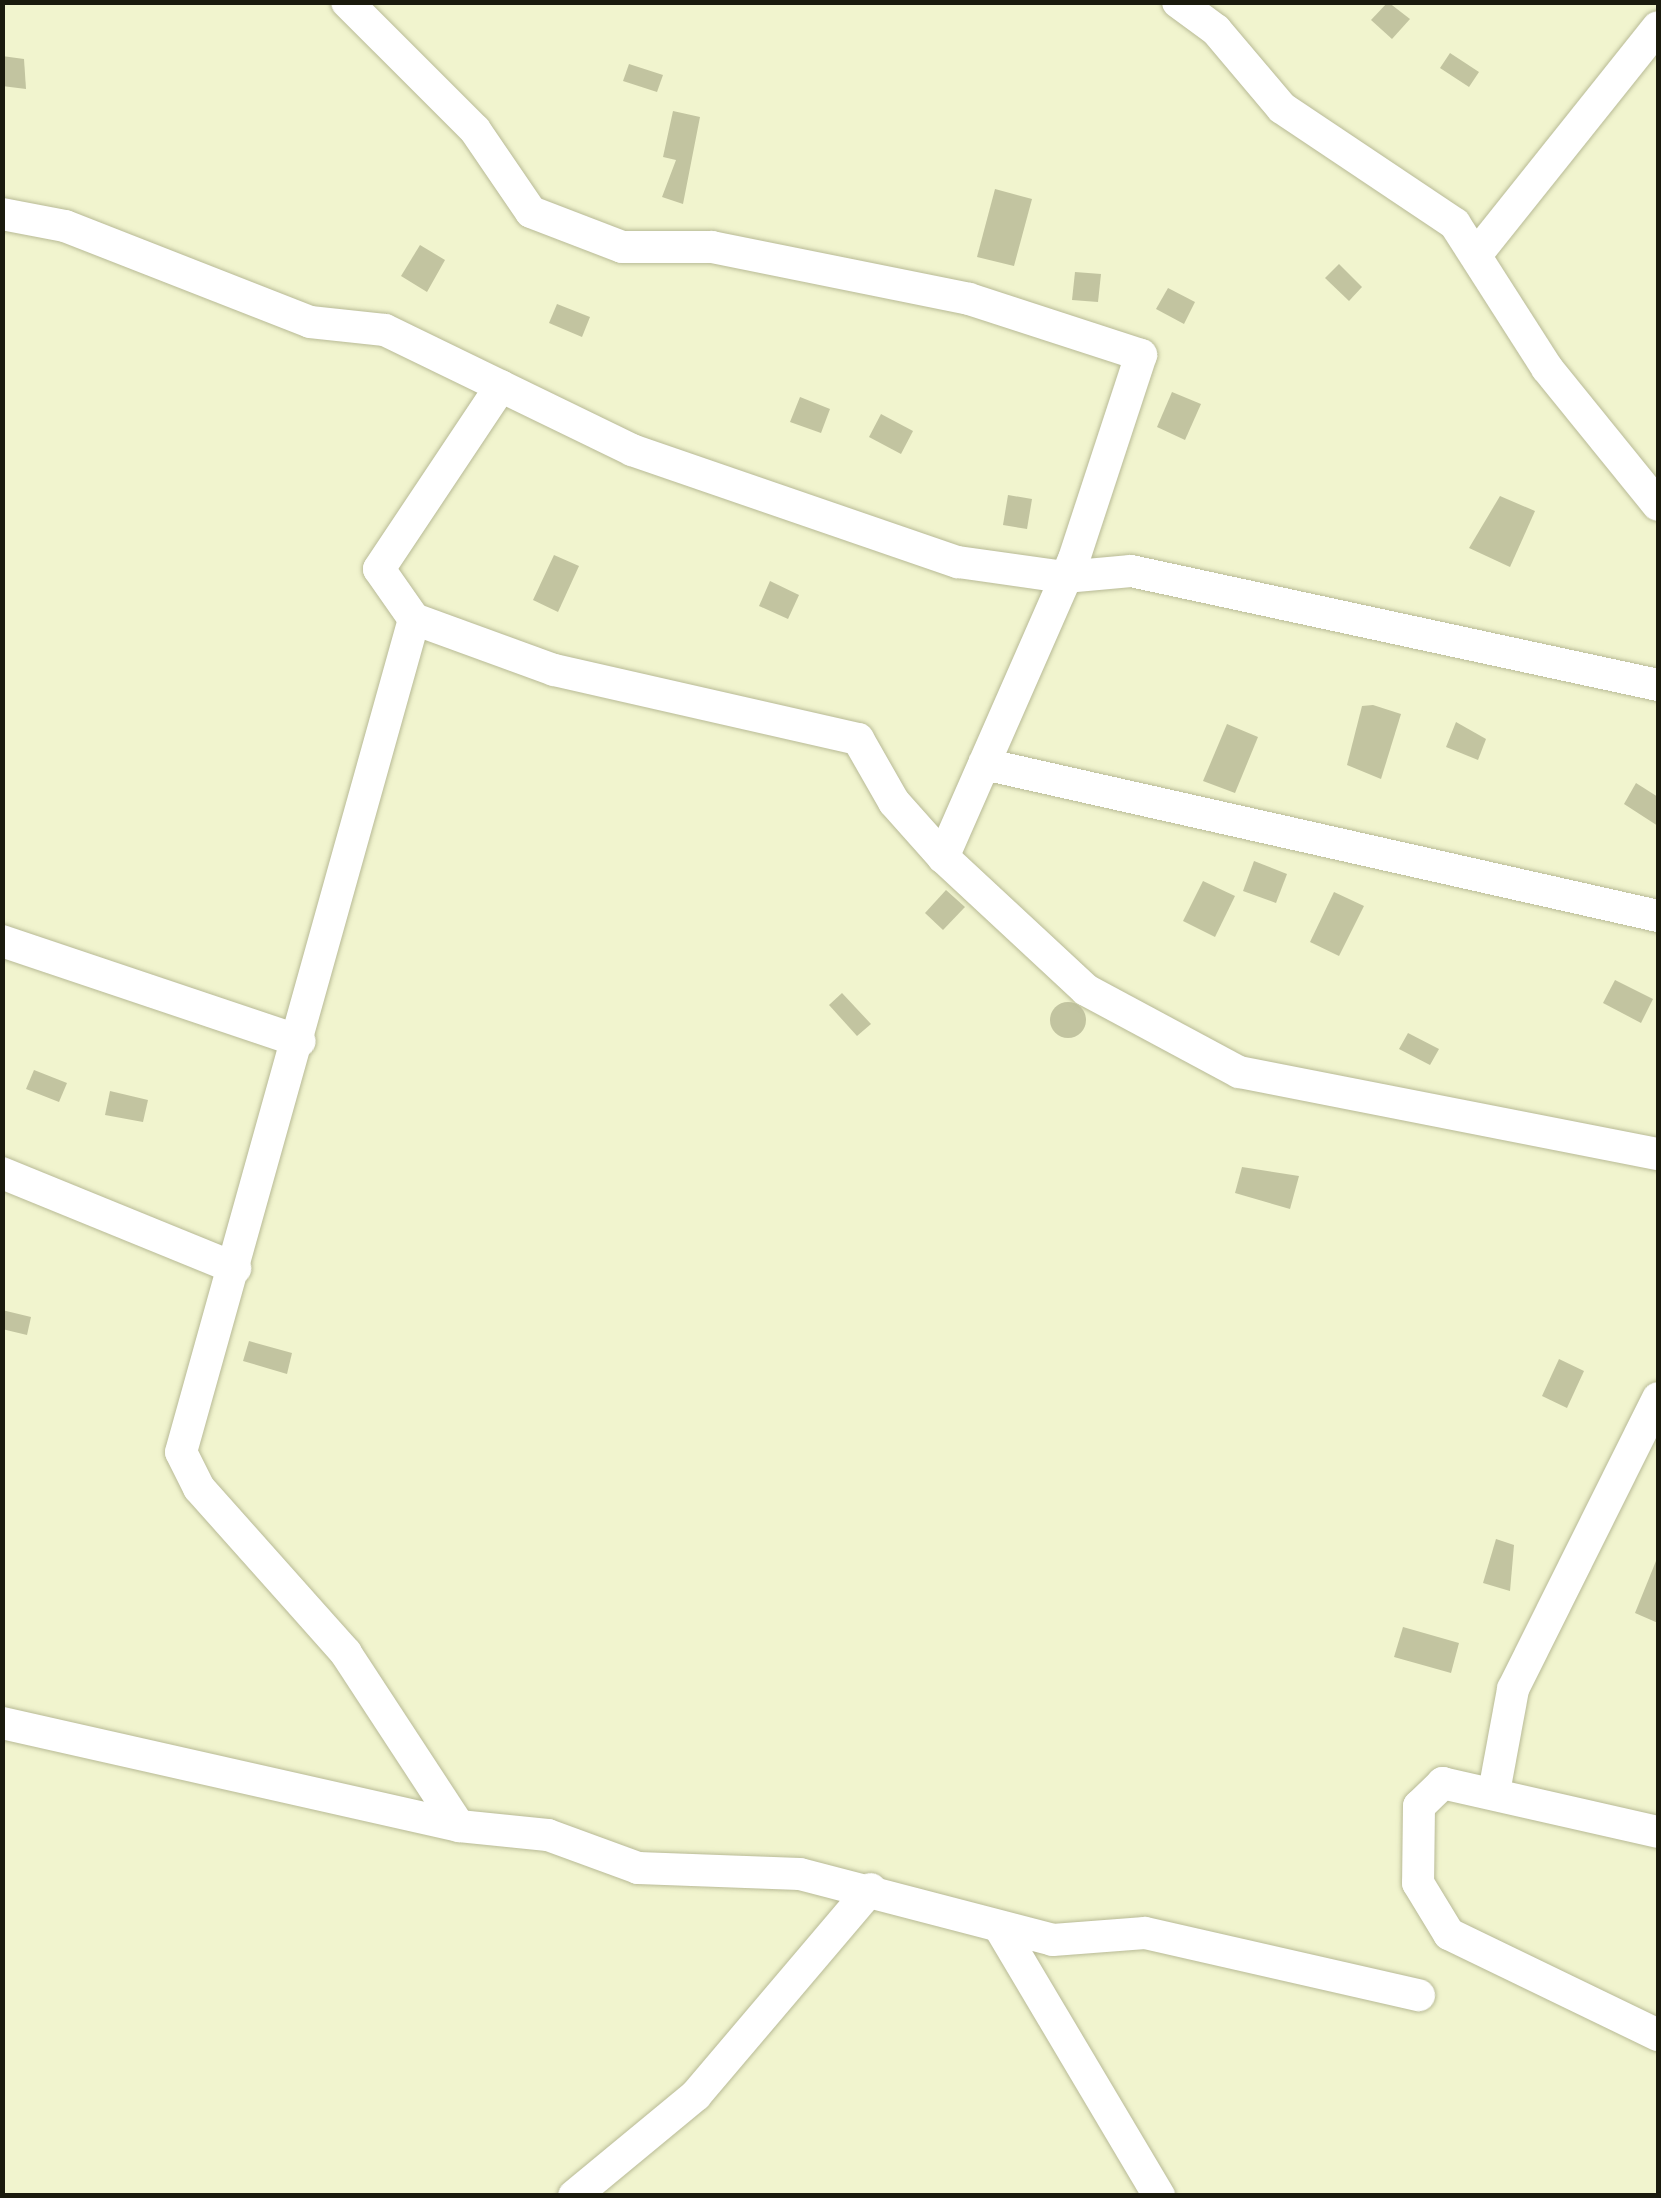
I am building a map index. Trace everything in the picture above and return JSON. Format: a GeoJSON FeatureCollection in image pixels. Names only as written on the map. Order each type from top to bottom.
{"type":"FeatureCollection","features":[{"type":"Feature","properties":{"kind":"street"},"geometry":{"type":"LineString","coordinates":[[347,2],[475,130],[531,212],[622,247],[712,247],[969,299],[1141,355],[1065,577],[943,857]]}},
{"type":"Feature","properties":{"kind":"street"},"geometry":{"type":"LineString","coordinates":[[1178,2],[1216,30],[1282,108],[1480,250],[1547,368],[1658,505]]}},
{"type":"Feature","properties":{"kind":"street"},"geometry":{"type":"LineString","coordinates":[[1480,250],[1658,27]]}},
{"type":"Feature","properties":{"kind":"street"},"geometry":{"type":"LineString","coordinates":[[2,214],[65,226],[310,322],[385,330],[632,450],[958,562],[1065,577],[1131,570],[1658,684]]}},
{"type":"Feature","properties":{"kind":"street"},"geometry":{"type":"LineString","coordinates":[[501,386],[380,569],[414,619],[554,670],[858,739],[894,802],[943,857],[1086,990],[1239,1072],[1658,1154]]}},
{"type":"Feature","properties":{"kind":"street"},"geometry":{"type":"LineString","coordinates":[[414,619],[300,1041],[181,1452],[199,1488],[346,1653],[459,1826]]}},
{"type":"Feature","properties":{"kind":"street"},"geometry":{"type":"LineString","coordinates":[[984,764],[1658,916]]}},
{"type":"Feature","properties":{"kind":"street"},"geometry":{"type":"LineString","coordinates":[[2,941],[300,1041]]}},
{"type":"Feature","properties":{"kind":"street"},"geometry":{"type":"LineString","coordinates":[[2,1173],[235,1268]]}},
{"type":"Feature","properties":{"kind":"street"},"geometry":{"type":"LineString","coordinates":[[1494,1792],[1513,1690],[1658,1398]]}},
{"type":"Feature","properties":{"kind":"street"},"geometry":{"type":"LineString","coordinates":[[2,1723],[459,1826],[548,1835],[638,1868],[800,1874],[870,1889],[1053,1940],[1145,1933],[1419,1995]]}},
{"type":"Feature","properties":{"kind":"street"},"geometry":{"type":"LineString","coordinates":[[1658,1832],[1443,1783],[1419,1806],[1418,1882],[1449,1934],[1658,2035]]}},
{"type":"Feature","properties":{"kind":"street"},"geometry":{"type":"LineString","coordinates":[[587,2191],[696,2094],[870,1889]]}},
{"type":"Feature","properties":{"kind":"street"},"geometry":{"type":"LineString","coordinates":[[1000,1928],[1158,2196]]}},
{"type":"Feature","properties":{"kind":"building"},"geometry":{"type":"Polygon","coordinates":[[[1388,2],[1410,19],[1392,39],[1371,20],[1388,2]]]}},
{"type":"Feature","properties":{"kind":"building"},"geometry":{"type":"Polygon","coordinates":[[[1450,53],[1479,72],[1469,87],[1440,68],[1450,53]]]}},
{"type":"Feature","properties":{"kind":"building"},"geometry":{"type":"Polygon","coordinates":[[[2,56],[24,59],[26,89],[2,86],[2,56]]]}},
{"type":"Feature","properties":{"kind":"building"},"geometry":{"type":"Polygon","coordinates":[[[629,64],[663,75],[657,92],[623,81],[629,64]]]}},
{"type":"Feature","properties":{"kind":"building"},"geometry":{"type":"Polygon","coordinates":[[[673,111],[700,117],[683,204],[662,197],[676,160],[663,157],[673,111]]]}},
{"type":"Feature","properties":{"kind":"building"},"geometry":{"type":"Polygon","coordinates":[[[995,189],[1032,199],[1014,266],[977,257],[995,189]]]}},
{"type":"Feature","properties":{"kind":"building"},"geometry":{"type":"Polygon","coordinates":[[[420,245],[445,260],[427,292],[401,276],[420,245]]]}},
{"type":"Feature","properties":{"kind":"building"},"geometry":{"type":"Polygon","coordinates":[[[1339,264],[1362,287],[1349,301],[1325,278],[1339,264]]]}},
{"type":"Feature","properties":{"kind":"building"},"geometry":{"type":"Polygon","coordinates":[[[1075,272],[1101,274],[1098,302],[1072,300],[1075,272]]]}},
{"type":"Feature","properties":{"kind":"building"},"geometry":{"type":"Polygon","coordinates":[[[1168,288],[1195,302],[1184,324],[1156,309],[1168,288]]]}},
{"type":"Feature","properties":{"kind":"building"},"geometry":{"type":"Polygon","coordinates":[[[557,304],[590,317],[582,337],[549,323],[557,304]]]}},
{"type":"Feature","properties":{"kind":"building"},"geometry":{"type":"Polygon","coordinates":[[[1172,392],[1201,404],[1185,440],[1157,427],[1172,392]]]}},
{"type":"Feature","properties":{"kind":"building"},"geometry":{"type":"Polygon","coordinates":[[[800,397],[830,409],[821,433],[790,422],[800,397]]]}},
{"type":"Feature","properties":{"kind":"building"},"geometry":{"type":"Polygon","coordinates":[[[881,414],[913,431],[901,454],[869,437],[881,414]]]}},
{"type":"Feature","properties":{"kind":"building"},"geometry":{"type":"Polygon","coordinates":[[[1008,495],[1032,499],[1027,529],[1003,525],[1008,495]]]}},
{"type":"Feature","properties":{"kind":"building"},"geometry":{"type":"Polygon","coordinates":[[[1500,496],[1535,511],[1510,567],[1469,548],[1500,496]]]}},
{"type":"Feature","properties":{"kind":"building"},"geometry":{"type":"Polygon","coordinates":[[[554,555],[579,566],[558,612],[533,600],[554,555]]]}},
{"type":"Feature","properties":{"kind":"building"},"geometry":{"type":"Polygon","coordinates":[[[770,581],[799,595],[788,619],[759,606],[770,581]]]}},
{"type":"Feature","properties":{"kind":"building"},"geometry":{"type":"Polygon","coordinates":[[[1373,705],[1401,714],[1381,779],[1347,765],[1362,706],[1373,705]]]}},
{"type":"Feature","properties":{"kind":"building"},"geometry":{"type":"Polygon","coordinates":[[[1456,722],[1486,739],[1478,760],[1446,747],[1456,722]]]}},
{"type":"Feature","properties":{"kind":"building"},"geometry":{"type":"Polygon","coordinates":[[[1227,724],[1258,737],[1235,793],[1203,781],[1227,724]]]}},
{"type":"Feature","properties":{"kind":"building"},"geometry":{"type":"Polygon","coordinates":[[[1636,783],[1658,797],[1658,826],[1624,804],[1636,783]]]}},
{"type":"Feature","properties":{"kind":"building"},"geometry":{"type":"Polygon","coordinates":[[[1254,861],[1287,874],[1276,903],[1243,891],[1254,861]]]}},
{"type":"Feature","properties":{"kind":"building"},"geometry":{"type":"Polygon","coordinates":[[[1203,881],[1235,896],[1215,937],[1183,921],[1203,881]]]}},
{"type":"Feature","properties":{"kind":"building"},"geometry":{"type":"Polygon","coordinates":[[[946,890],[965,907],[943,930],[925,913],[946,890]]]}},
{"type":"Feature","properties":{"kind":"building"},"geometry":{"type":"Polygon","coordinates":[[[1334,892],[1364,906],[1339,956],[1310,942],[1334,892]]]}},
{"type":"Feature","properties":{"kind":"building"},"geometry":{"type":"Polygon","coordinates":[[[1615,980],[1653,999],[1641,1023],[1603,1003],[1615,980]]]}},
{"type":"Feature","properties":{"kind":"building"},"geometry":{"type":"Polygon","coordinates":[[[842,993],[871,1024],[857,1036],[829,1005],[842,993]]]}},
{"type":"Feature","properties":{"kind":"building"},"geometry":{"type":"Polygon","coordinates":[[[1068,1002],[1080,1008],[1086,1020],[1080,1032],[1068,1038],[1056,1032],[1050,1020],[1056,1008],[1068,1002]]]}},
{"type":"Feature","properties":{"kind":"building"},"geometry":{"type":"Polygon","coordinates":[[[1408,1033],[1439,1049],[1430,1065],[1399,1049],[1408,1033]]]}},
{"type":"Feature","properties":{"kind":"building"},"geometry":{"type":"Polygon","coordinates":[[[34,1070],[67,1083],[59,1102],[26,1089],[34,1070]]]}},
{"type":"Feature","properties":{"kind":"building"},"geometry":{"type":"Polygon","coordinates":[[[110,1091],[148,1100],[143,1122],[105,1115],[110,1091]]]}},
{"type":"Feature","properties":{"kind":"building"},"geometry":{"type":"Polygon","coordinates":[[[1242,1167],[1299,1176],[1290,1209],[1235,1193],[1242,1167]]]}},
{"type":"Feature","properties":{"kind":"building"},"geometry":{"type":"Polygon","coordinates":[[[2,1310],[31,1317],[27,1335],[2,1329],[2,1310]]]}},
{"type":"Feature","properties":{"kind":"building"},"geometry":{"type":"Polygon","coordinates":[[[249,1341],[292,1353],[287,1374],[243,1361],[249,1341]]]}},
{"type":"Feature","properties":{"kind":"building"},"geometry":{"type":"Polygon","coordinates":[[[1559,1359],[1584,1371],[1567,1408],[1542,1396],[1559,1359]]]}},
{"type":"Feature","properties":{"kind":"building"},"geometry":{"type":"Polygon","coordinates":[[[1496,1539],[1514,1545],[1510,1591],[1483,1583],[1496,1539]]]}},
{"type":"Feature","properties":{"kind":"building"},"geometry":{"type":"Polygon","coordinates":[[[1658,1556],[1658,1623],[1635,1613],[1658,1556]]]}},
{"type":"Feature","properties":{"kind":"building"},"geometry":{"type":"Polygon","coordinates":[[[1403,1627],[1459,1643],[1451,1673],[1394,1657],[1403,1627]]]}}]}
